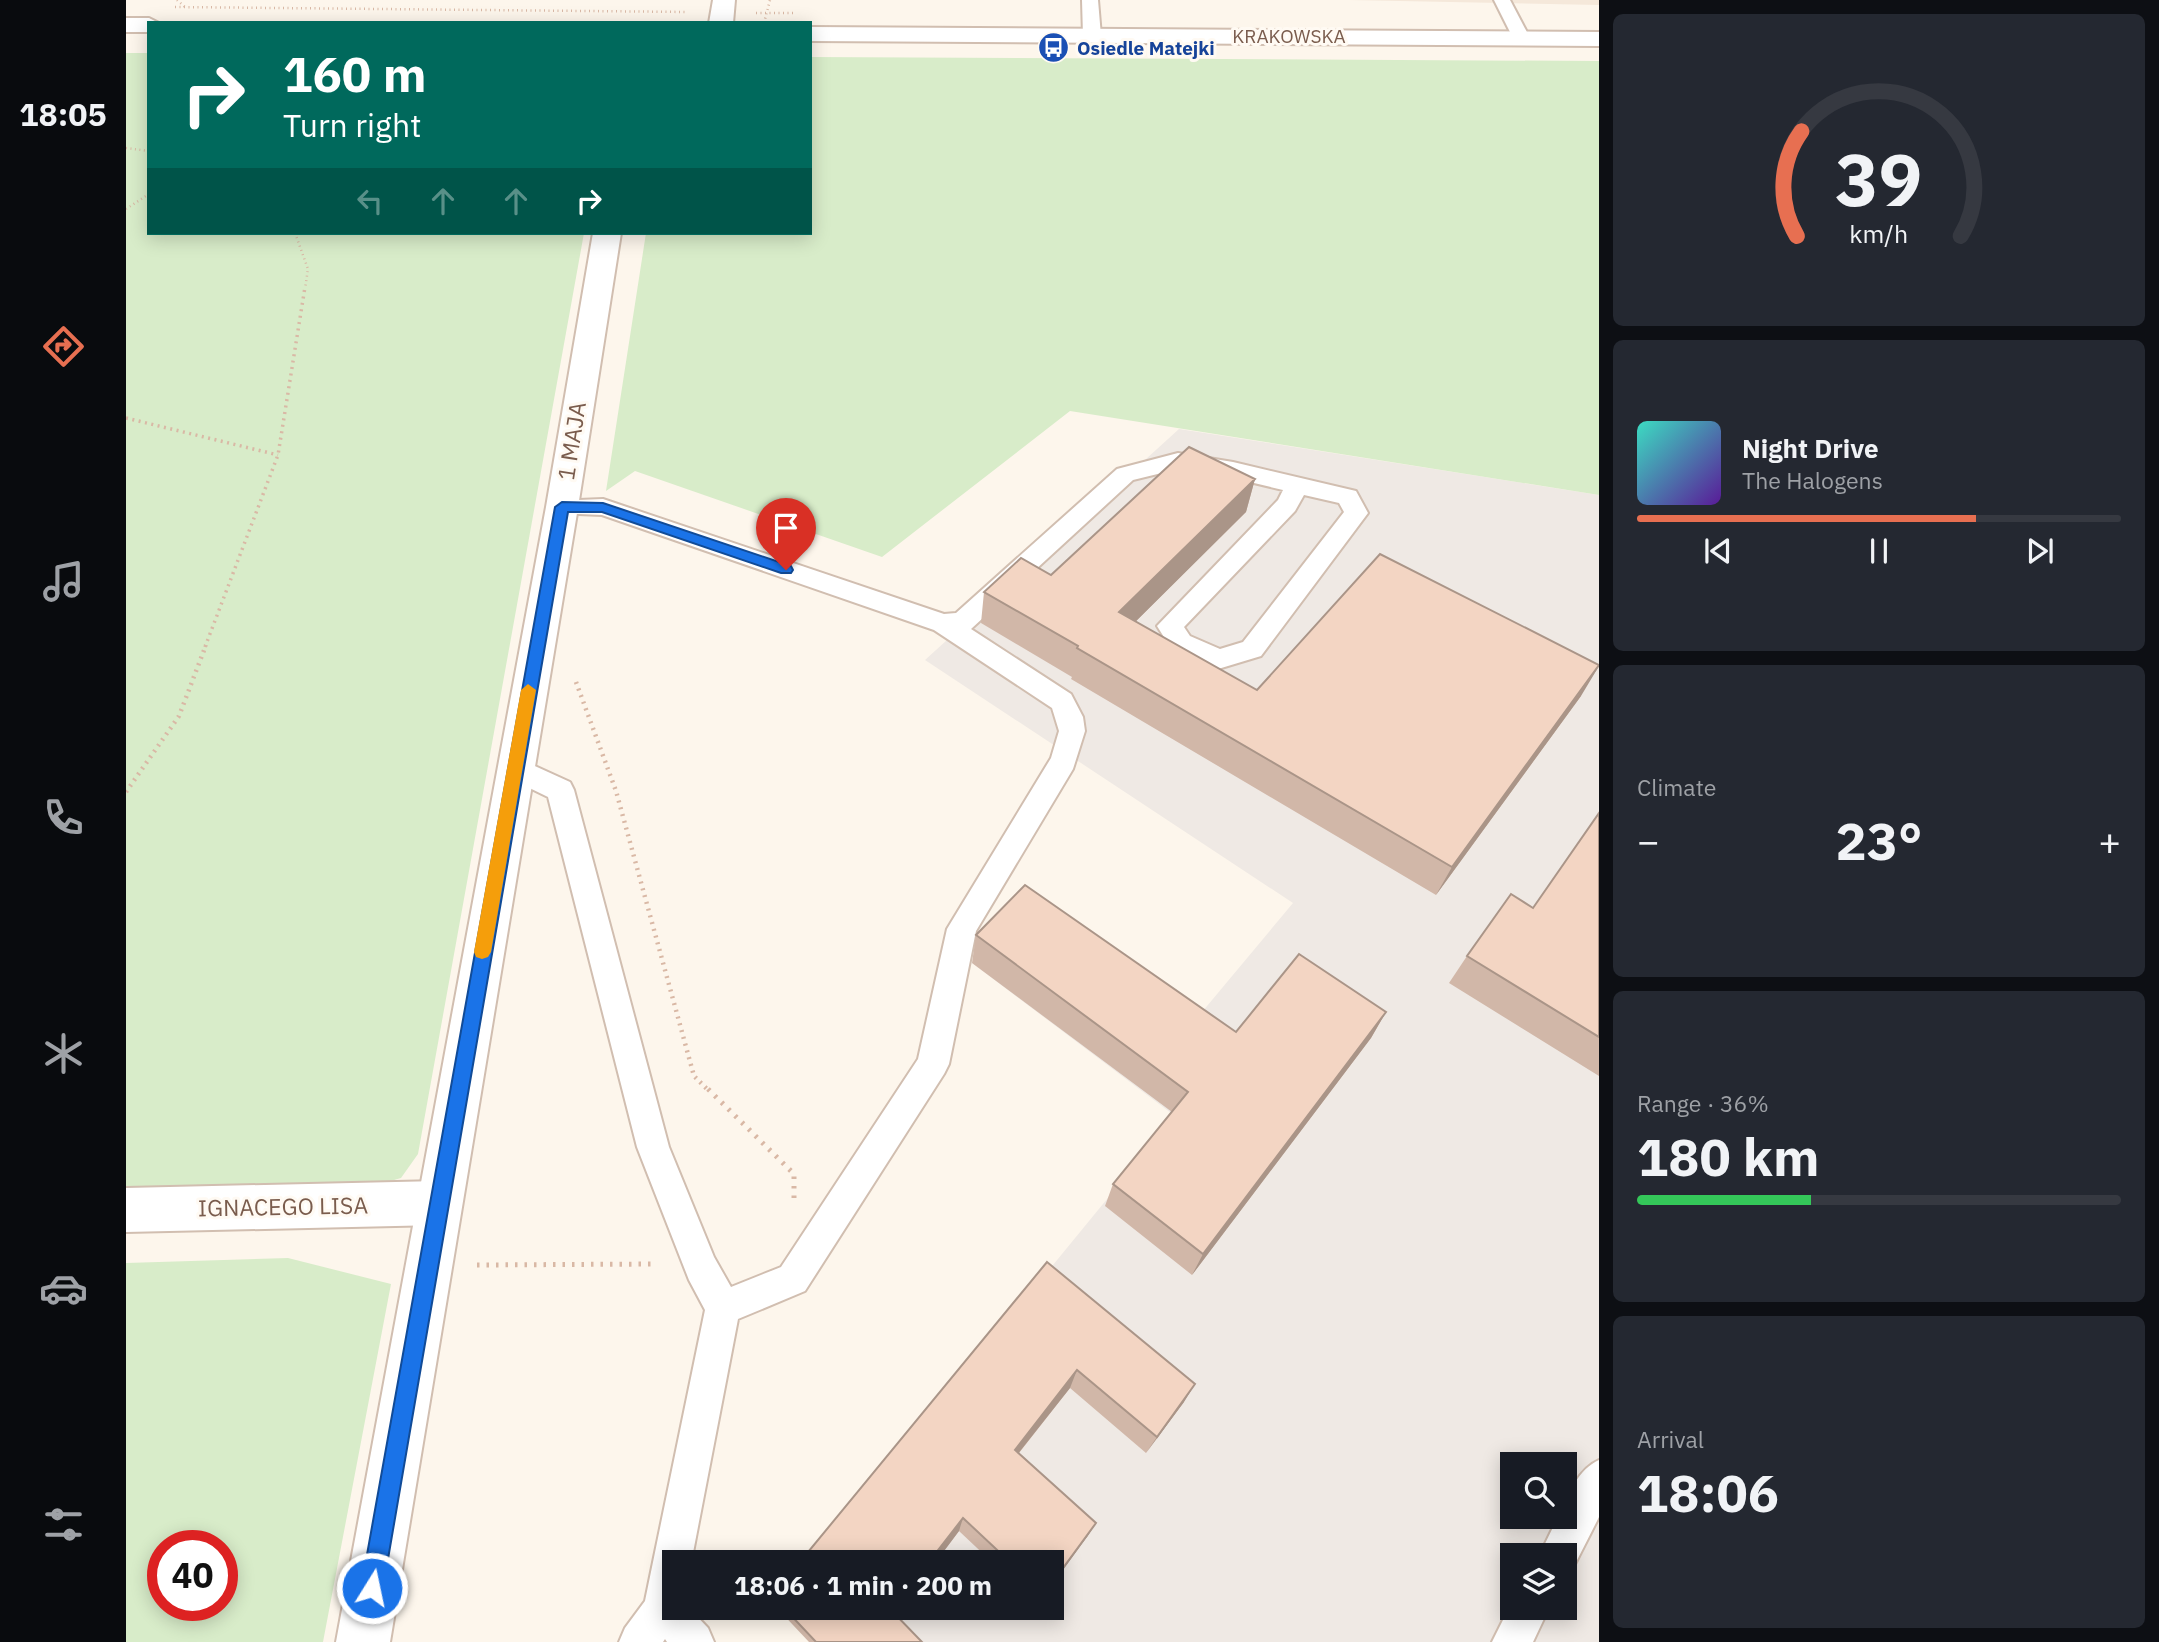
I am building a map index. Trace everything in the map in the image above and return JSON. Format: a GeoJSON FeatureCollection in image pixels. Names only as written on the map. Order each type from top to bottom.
{"type":"FeatureCollection","features":[{"type":"Feature","properties":{"kind":"street"},"geometry":{"type":"LineString","coordinates":[[126,25],[147,25]]}},
{"type":"Feature","properties":{"kind":"street","name":"KRAKOWSKA"},"geometry":{"type":"LineString","coordinates":[[812,34],[1599,39]]}},
{"type":"Feature","properties":{"kind":"street","name":"1 MAJA"},"geometry":{"type":"LineString","coordinates":[[363,1642],[562,507],[607,235]]}},
{"type":"Feature","properties":{"kind":"street","name":"IGNACEGO LISA"},"geometry":{"type":"LineString","coordinates":[[126,1210],[439,1203]]}},
{"type":"Feature","properties":{"kind":"lane"},"geometry":{"type":"LineString","coordinates":[[1090,0],[1092,36]]}},
{"type":"Feature","properties":{"kind":"lane"},"geometry":{"type":"LineString","coordinates":[[1502,0],[1521,38]]}},
{"type":"Feature","properties":{"kind":"lane"},"geometry":{"type":"LineString","coordinates":[[943,623],[962,622],[1125,474],[1178,461],[1233,470],[1348,497],[1356,513],[1252,649],[1218,659],[1181,643],[1170,626],[1287,505],[1297,486]]}},
{"type":"Feature","properties":{"kind":"lane"},"geometry":{"type":"LineString","coordinates":[[562,507],[603,507],[943,623],[1062,701],[1071,717],[1073,737],[1063,761],[962,929],[933,1064],[793,1279],[723,1308]]}},
{"type":"Feature","properties":{"kind":"lane"},"geometry":{"type":"LineString","coordinates":[[515,768],[560,790],[653,1147],[701,1268],[723,1308],[675,1550]]}},
{"type":"Feature","properties":{"kind":"lane"},"geometry":{"type":"LineString","coordinates":[[1565,1543],[1599,1479]]}},
{"type":"Feature","properties":{"kind":"lane"},"geometry":{"type":"LineString","coordinates":[[639,1642],[662,1610]]}},
{"type":"Feature","properties":{"kind":"lane"},"geometry":{"type":"LineString","coordinates":[[673,1620],[694,1642]]}},
{"type":"Feature","properties":{"kind":"lane"},"geometry":{"type":"LineString","coordinates":[[1512,1642],[1524,1620]]}},
{"type":"Feature","properties":{"kind":"path"},"geometry":{"type":"LineString","coordinates":[[177,0],[185,7]]}},
{"type":"Feature","properties":{"kind":"path"},"geometry":{"type":"LineString","coordinates":[[314,8],[318,0]]}},
{"type":"Feature","properties":{"kind":"path"},"geometry":{"type":"LineString","coordinates":[[764,21],[770,0]]}},
{"type":"Feature","properties":{"kind":"path"},"geometry":{"type":"LineString","coordinates":[[174,7],[765,13]]}},
{"type":"Feature","properties":{"kind":"path"},"geometry":{"type":"LineString","coordinates":[[126,148],[147,151]]}},
{"type":"Feature","properties":{"kind":"path"},"geometry":{"type":"LineString","coordinates":[[126,209],[147,195]]}},
{"type":"Feature","properties":{"kind":"path"},"geometry":{"type":"LineString","coordinates":[[126,792],[179,716],[278,455],[308,268],[296,235]]}},
{"type":"Feature","properties":{"kind":"path"},"geometry":{"type":"LineString","coordinates":[[126,418],[278,455]]}},
{"type":"Feature","properties":{"kind":"path"},"geometry":{"type":"LineString","coordinates":[[575,681],[616,791],[694,1076],[794,1174],[793,1279]]}},
{"type":"Feature","properties":{"kind":"path"},"geometry":{"type":"LineString","coordinates":[[429,1264],[636,1263],[701,1268]]}},
{"type":"Feature","properties":{"kind":"shaded area"},"geometry":{"type":"Polygon","coordinates":[[[1349,0],[1599,0],[1599,5],[1349,0]]]}},
{"type":"Feature","properties":{"kind":"shaded area"},"geometry":{"type":"Polygon","coordinates":[[[1179,429],[1599,495],[1599,1642],[816,1642],[794,1620],[1064,1620],[1064,1550],[820,1550],[1175,1116],[972,963],[1021,913],[1187,1030],[1293,903],[925,660],[1179,429]]]}},
{"type":"Feature","properties":{"kind":"green space"},"geometry":{"type":"Polygon","coordinates":[[[126,53],[147,53],[147,235],[584,235],[418,1154],[401,1178],[370,1187],[126,1193],[126,53]]]}},
{"type":"Feature","properties":{"kind":"green space"},"geometry":{"type":"Polygon","coordinates":[[[812,57],[1599,61],[1599,495],[1070,411],[882,557],[635,471],[606,491],[646,235],[812,235],[812,57]]]}},
{"type":"Feature","properties":{"kind":"green space"},"geometry":{"type":"Polygon","coordinates":[[[288,1258],[391,1284],[323,1642],[126,1642],[126,1263],[288,1258]]]}},
{"type":"Feature","properties":{"kind":"building"},"geometry":{"type":"Polygon","coordinates":[[[1189,447],[1255,479],[1119,612],[1257,690],[1380,554],[1599,665],[1452,867],[984,592],[1021,558],[1051,575],[1189,447]]]}},
{"type":"Feature","properties":{"kind":"building"},"geometry":{"type":"Polygon","coordinates":[[[1599,813],[1599,1037],[1467,956],[1511,894],[1533,908],[1599,813]]]}},
{"type":"Feature","properties":{"kind":"building"},"geometry":{"type":"Polygon","coordinates":[[[1025,885],[1236,1032],[1299,954],[1386,1012],[1203,1254],[1113,1184],[1188,1092],[976,935],[1025,885]]]}},
{"type":"Feature","properties":{"kind":"building"},"geometry":{"type":"Polygon","coordinates":[[[1047,1262],[1195,1384],[1157,1437],[1077,1370],[1015,1450],[1096,1523],[1064,1567],[1064,1550],[997,1550],[963,1518],[938,1550],[810,1550],[1047,1262]]]}},
{"type":"Feature","properties":{"kind":"building"},"geometry":{"type":"Polygon","coordinates":[[[795,1620],[901,1620],[922,1642],[816,1642],[795,1620]]]}},
{"type":"Feature","properties":{"kind":"slow traffic"},"geometry":{"type":"LineString","coordinates":[[482,952],[528,690]]}},
{"type":"Feature","properties":{"kind":"place","name":"Osiedle Matejki"},"geometry":{"type":"Point","coordinates":[1054,48]}},
{"type":"Feature","properties":{"kind":"route"},"geometry":{"type":"LineString","coordinates":[[372,1588],[538,630],[562,507],[603,507],[786,570]]}}]}
